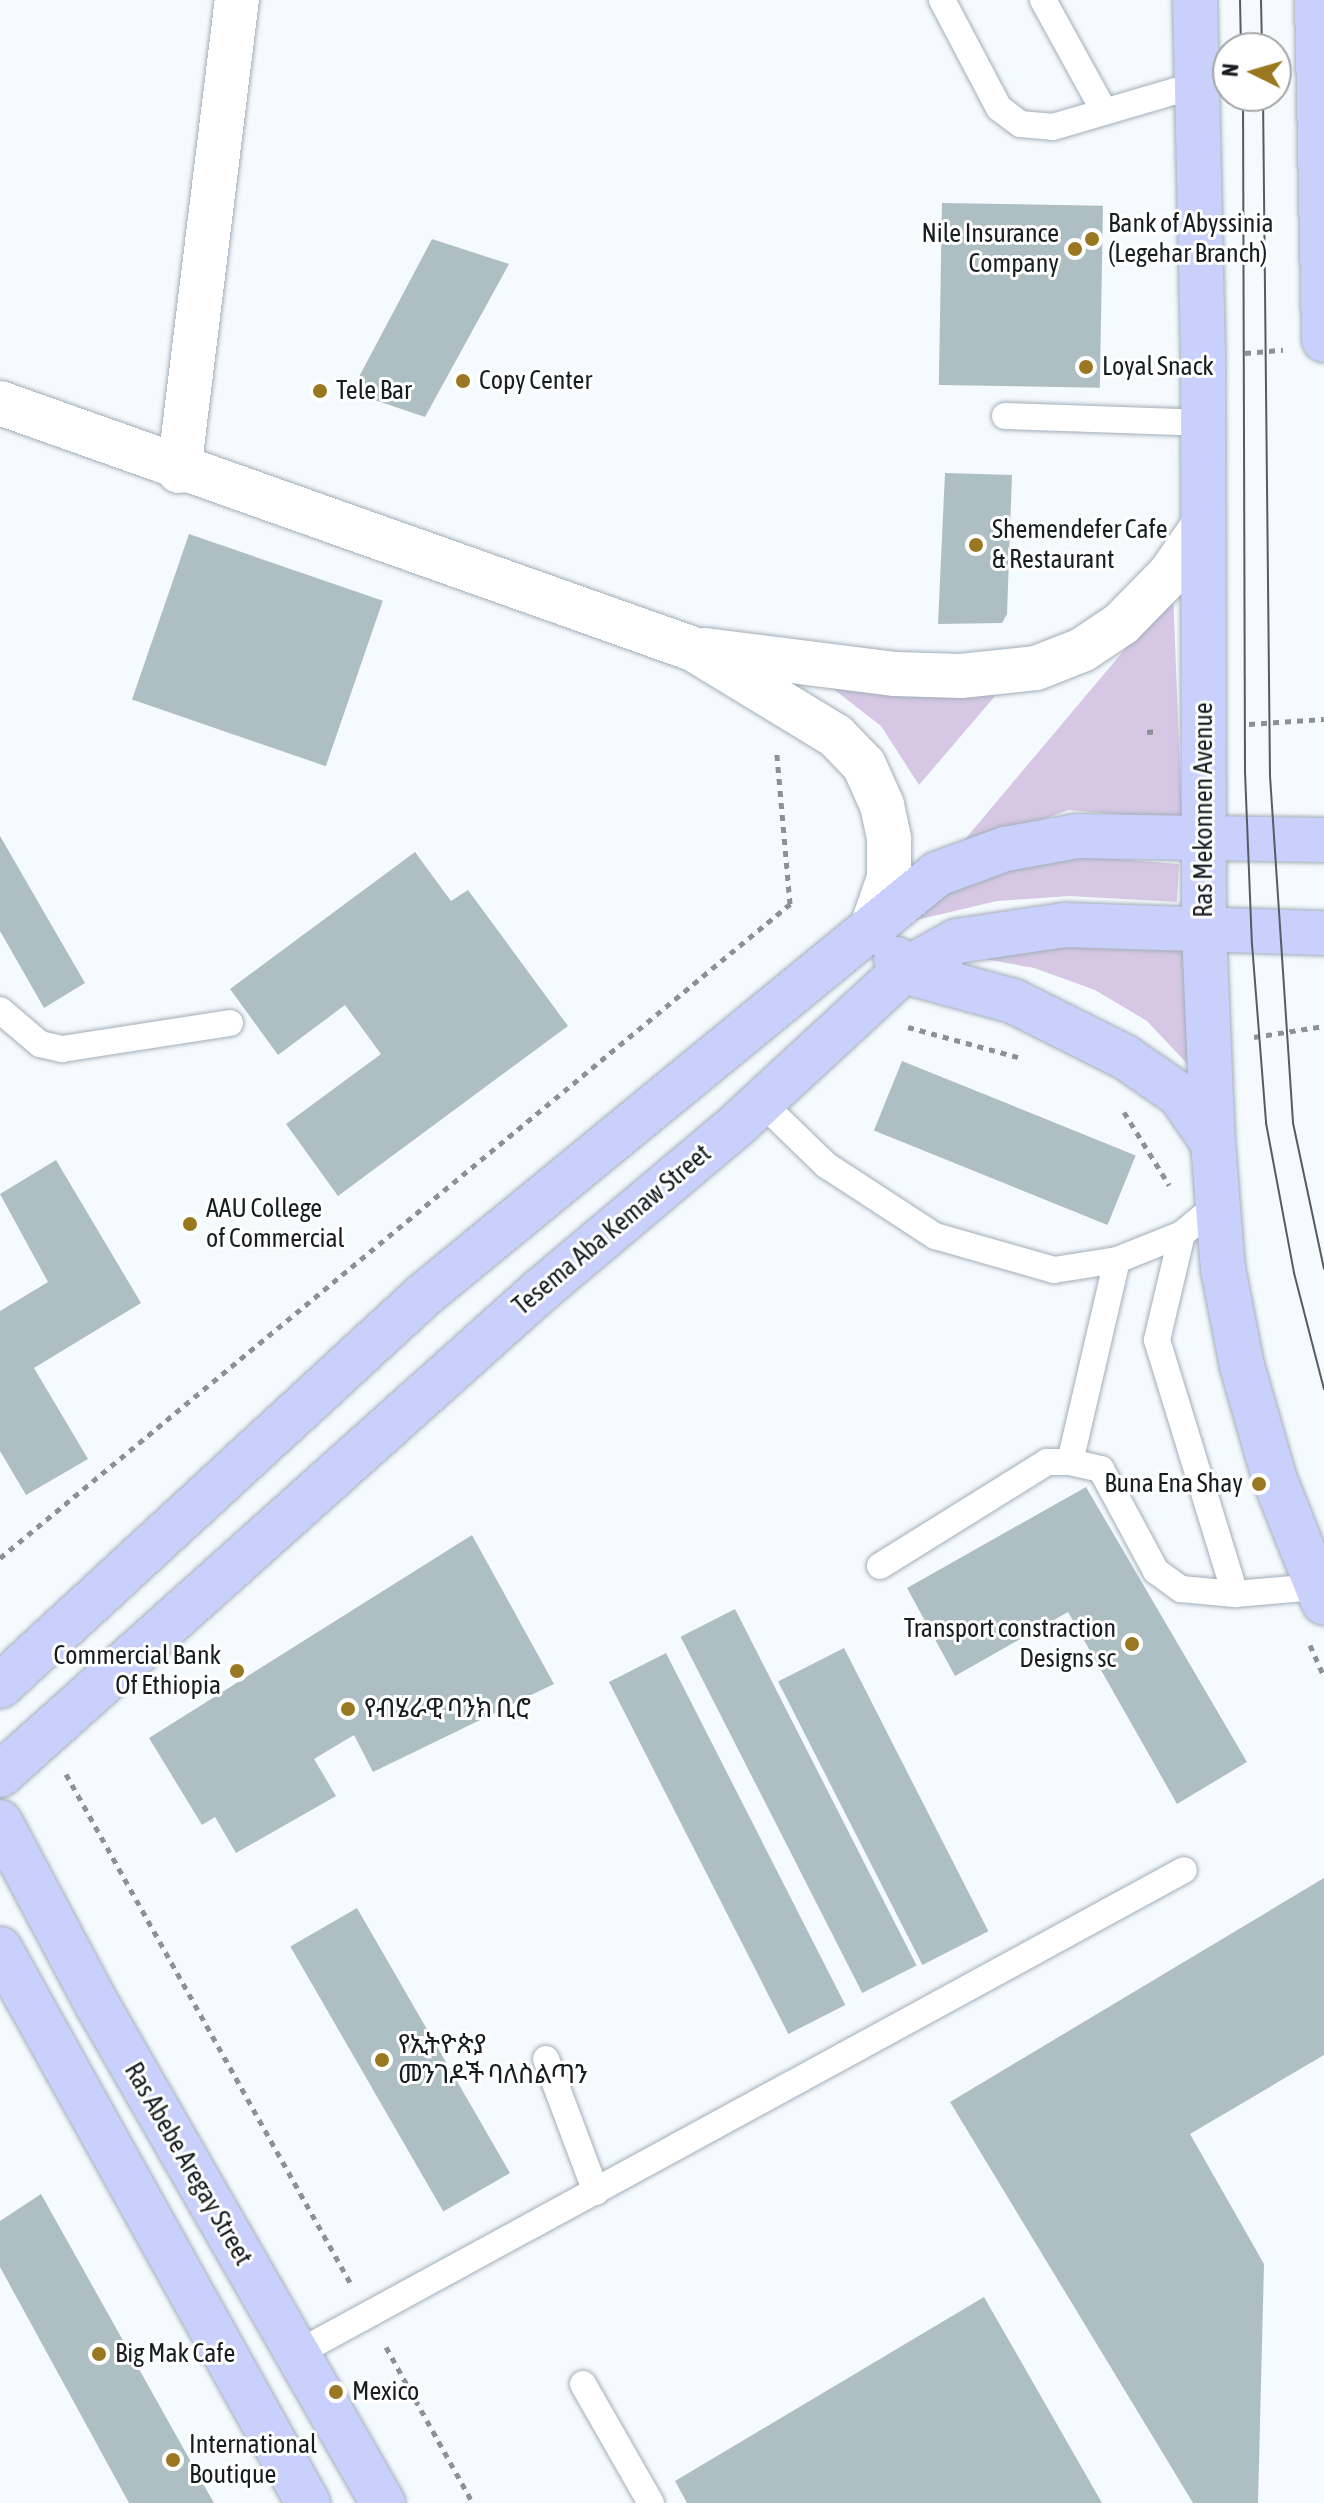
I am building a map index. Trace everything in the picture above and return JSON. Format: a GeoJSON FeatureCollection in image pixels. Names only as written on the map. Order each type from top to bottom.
{"type":"FeatureCollection","features":[{"type":"Feature","properties":{"kind":"main road","name":"Ras Mekonnen Avenue"},"geometry":{"type":"LineString","coordinates":[[1195,0],[1202,423],[1204,930],[1213,1143],[1218,1204],[1242,1366],[1308,1594]]}},
{"type":"Feature","properties":{"kind":"main road"},"geometry":{"type":"LineString","coordinates":[[1317,0],[1321,62],[1324,340]]}},
{"type":"Feature","properties":{"kind":"main road"},"geometry":{"type":"LineString","coordinates":[[0,1686],[425,1294],[937,874],[1005,849],[1077,836],[1324,840]]}},
{"type":"Feature","properties":{"kind":"main road"},"geometry":{"type":"LineString","coordinates":[[873,924],[903,971],[1013,1001],[1125,1057],[1180,1095],[1213,1143]]}},
{"type":"Feature","properties":{"kind":"main road","name":"Tesema Aba Kemaw Street"},"geometry":{"type":"LineString","coordinates":[[0,1775],[541,1290],[761,1102],[903,971],[957,941],[1000,932],[1065,925],[1324,933]]}},
{"type":"Feature","properties":{"kind":"main road","name":"Ras Abebe Aregay Street"},"geometry":{"type":"LineString","coordinates":[[0,1822],[98,2006],[383,2503]]}},
{"type":"Feature","properties":{"kind":"main road"},"geometry":{"type":"LineString","coordinates":[[0,1949],[308,2503]]}},
{"type":"Feature","properties":{"kind":"street"},"geometry":{"type":"LineString","coordinates":[[179,471],[237,0]]}},
{"type":"Feature","properties":{"kind":"street"},"geometry":{"type":"LineString","coordinates":[[0,403],[179,471],[693,649],[895,674],[961,676],[1036,668],[1082,650],[1121,624],[1170,574],[1201,529]]}},
{"type":"Feature","properties":{"kind":"street"},"geometry":{"type":"LineString","coordinates":[[693,649],[836,736],[864,765],[882,805],[889,839],[889,878],[873,924]]}},
{"type":"Feature","properties":{"kind":"lane"},"geometry":{"type":"LineString","coordinates":[[942,0],[999,108],[1020,124],[1053,127],[1196,85]]}},
{"type":"Feature","properties":{"kind":"lane"},"geometry":{"type":"LineString","coordinates":[[1043,0],[1104,111]]}},
{"type":"Feature","properties":{"kind":"lane"},"geometry":{"type":"LineString","coordinates":[[1005,416],[1202,423]]}},
{"type":"Feature","properties":{"kind":"lane"},"geometry":{"type":"LineString","coordinates":[[0,1010],[40,1044],[62,1049],[230,1023]]}},
{"type":"Feature","properties":{"kind":"lane"},"geometry":{"type":"LineString","coordinates":[[761,1102],[826,1165],[935,1236],[1054,1270],[1117,1260],[1182,1234],[1218,1204]]}},
{"type":"Feature","properties":{"kind":"lane"},"geometry":{"type":"LineString","coordinates":[[1182,1234],[1157,1340],[1235,1594]]}},
{"type":"Feature","properties":{"kind":"lane"},"geometry":{"type":"LineString","coordinates":[[1070,1462],[1117,1260]]}},
{"type":"Feature","properties":{"kind":"lane"},"geometry":{"type":"LineString","coordinates":[[880,1566],[1047,1462],[1070,1462],[1101,1469],[1156,1571],[1181,1589],[1235,1594],[1308,1594]]}},
{"type":"Feature","properties":{"kind":"lane"},"geometry":{"type":"LineString","coordinates":[[296,2354],[1184,1870]]}},
{"type":"Feature","properties":{"kind":"lane"},"geometry":{"type":"LineString","coordinates":[[546,2059],[596,2192]]}},
{"type":"Feature","properties":{"kind":"lane"},"geometry":{"type":"LineString","coordinates":[[583,2384],[651,2503]]}},
{"type":"Feature","properties":{"kind":"path"},"geometry":{"type":"LineString","coordinates":[[0,1558],[790,904],[776,744]]}},
{"type":"Feature","properties":{"kind":"path"},"geometry":{"type":"LineString","coordinates":[[904,1025],[1022,1058]]}},
{"type":"Feature","properties":{"kind":"path"},"geometry":{"type":"LineString","coordinates":[[1115,1098],[1169,1185],[1182,1234]]}},
{"type":"Feature","properties":{"kind":"path"},"geometry":{"type":"LineString","coordinates":[[1308,1594],[1324,1677]]}},
{"type":"Feature","properties":{"kind":"path"},"geometry":{"type":"LineString","coordinates":[[76,1760],[64,1771],[473,2503]]}},
{"type":"Feature","properties":{"kind":"shaded area"},"geometry":{"type":"Polygon","coordinates":[[[1173,592],[1182,820],[1069,810],[956,850],[1173,592]]]}},
{"type":"Feature","properties":{"kind":"shaded area"},"geometry":{"type":"Polygon","coordinates":[[[1008,681],[919,785],[881,726],[827,684],[1008,681]]]}},
{"type":"Feature","properties":{"kind":"shaded area"},"geometry":{"type":"Polygon","coordinates":[[[1065,855],[1179,864],[1177,902],[1069,896],[997,901],[908,922],[970,877],[1065,855]]]}},
{"type":"Feature","properties":{"kind":"shaded area"},"geometry":{"type":"Polygon","coordinates":[[[1071,942],[1197,952],[1194,1071],[1147,1021],[1095,990],[1034,968],[974,957],[1071,942]]]}},
{"type":"Feature","properties":{"kind":"building"},"geometry":{"type":"Polygon","coordinates":[[[942,203],[1103,206],[1100,388],[939,385],[942,203]]]}},
{"type":"Feature","properties":{"kind":"building"},"geometry":{"type":"Polygon","coordinates":[[[432,239],[509,264],[425,417],[351,392],[432,239]]]}},
{"type":"Feature","properties":{"kind":"building","name":"Shemendefer Cafe & Restaurant"},"geometry":{"type":"Polygon","coordinates":[[[945,473],[1012,475],[1007,614],[1002,623],[938,624],[945,473]]]}},
{"type":"Feature","properties":{"kind":"building"},"geometry":{"type":"Polygon","coordinates":[[[189,534],[383,601],[326,766],[132,699],[189,534]]]}},
{"type":"Feature","properties":{"kind":"building"},"geometry":{"type":"Polygon","coordinates":[[[0,836],[85,983],[44,1008],[0,931],[0,836]]]}},
{"type":"Feature","properties":{"kind":"building"},"geometry":{"type":"Polygon","coordinates":[[[415,852],[451,901],[468,890],[568,1026],[338,1196],[286,1124],[381,1054],[345,1005],[278,1055],[230,989],[415,852]]]}},
{"type":"Feature","properties":{"kind":"building"},"geometry":{"type":"Polygon","coordinates":[[[902,1061],[1136,1155],[1108,1225],[874,1131],[902,1061]]]}},
{"type":"Feature","properties":{"kind":"building"},"geometry":{"type":"Polygon","coordinates":[[[56,1160],[141,1303],[34,1368],[88,1459],[26,1495],[0,1451],[0,1311],[48,1282],[0,1194],[56,1160]]]}},
{"type":"Feature","properties":{"kind":"building","name":"Transport constraction Designs sc"},"geometry":{"type":"Polygon","coordinates":[[[1086,1487],[1247,1762],[1177,1804],[1068,1612],[955,1676],[907,1588],[1086,1487]]]}},
{"type":"Feature","properties":{"kind":"building","name":"የብሄራዊ ባንክ ቢሮ"},"geometry":{"type":"Polygon","coordinates":[[[472,1535],[554,1684],[373,1772],[354,1735],[314,1759],[336,1796],[236,1853],[215,1817],[202,1825],[149,1738],[472,1535]]]}},
{"type":"Feature","properties":{"kind":"building"},"geometry":{"type":"Polygon","coordinates":[[[735,1609],[917,1965],[862,1993],[681,1637],[735,1609]]]}},
{"type":"Feature","properties":{"kind":"building"},"geometry":{"type":"Polygon","coordinates":[[[844,1648],[988,1931],[922,1965],[778,1682],[844,1648]]]}},
{"type":"Feature","properties":{"kind":"building"},"geometry":{"type":"Polygon","coordinates":[[[666,1653],[845,2005],[788,2034],[609,1682],[666,1653]]]}},
{"type":"Feature","properties":{"kind":"building"},"geometry":{"type":"Polygon","coordinates":[[[1324,1878],[1324,2055],[1190,2134],[1264,2264],[1258,2503],[1193,2503],[950,2102],[1324,1878]]]}},
{"type":"Feature","properties":{"kind":"building"},"geometry":{"type":"Polygon","coordinates":[[[357,1908],[510,2173],[443,2212],[290,1946],[357,1908]]]}},
{"type":"Feature","properties":{"kind":"building"},"geometry":{"type":"Polygon","coordinates":[[[41,2194],[214,2503],[129,2503],[0,2267],[0,2221],[41,2194]]]}},
{"type":"Feature","properties":{"kind":"building"},"geometry":{"type":"Polygon","coordinates":[[[984,2297],[1102,2503],[687,2503],[675,2481],[984,2297]]]}},
{"type":"Feature","properties":{"kind":"tram line"},"geometry":{"type":"LineString","coordinates":[[1240,0],[1241,32]]}},
{"type":"Feature","properties":{"kind":"tram line"},"geometry":{"type":"LineString","coordinates":[[1261,0],[1262,32]]}},
{"type":"Feature","properties":{"kind":"tram line"},"geometry":{"type":"LineString","coordinates":[[1243,112],[1245,772],[1252,944],[1266,1123],[1294,1273],[1324,1389]]}},
{"type":"Feature","properties":{"kind":"tram line"},"geometry":{"type":"LineString","coordinates":[[1263,112],[1270,776],[1293,1123],[1324,1269]]}},
{"type":"Feature","properties":{"kind":"place","name":"Bank of Abyssinia (Legehar Branch)"},"geometry":{"type":"Point","coordinates":[1092,239]}},
{"type":"Feature","properties":{"kind":"place","name":"Nile Insurance Company"},"geometry":{"type":"Point","coordinates":[1075,249]}},
{"type":"Feature","properties":{"kind":"place","name":"Loyal Snack"},"geometry":{"type":"Point","coordinates":[1086,367]}},
{"type":"Feature","properties":{"kind":"place","name":"Copy Center"},"geometry":{"type":"Point","coordinates":[463,381]}},
{"type":"Feature","properties":{"kind":"place","name":"Tele Bar"},"geometry":{"type":"Point","coordinates":[320,391]}},
{"type":"Feature","properties":{"kind":"place","name":"Shemendefer Cafe & Restaurant"},"geometry":{"type":"Point","coordinates":[976,545]}},
{"type":"Feature","properties":{"kind":"place","name":"AAU College of Commercial"},"geometry":{"type":"Point","coordinates":[190,1224]}},
{"type":"Feature","properties":{"kind":"place","name":"Buna Ena Shay"},"geometry":{"type":"Point","coordinates":[1259,1484]}},
{"type":"Feature","properties":{"kind":"place","name":"Transport constraction Designs sc"},"geometry":{"type":"Point","coordinates":[1132,1644]}},
{"type":"Feature","properties":{"kind":"place","name":"Commercial Bank Of Ethiopia"},"geometry":{"type":"Point","coordinates":[237,1671]}},
{"type":"Feature","properties":{"kind":"place","name":"የብሄራዊ ባንክ ቢሮ"},"geometry":{"type":"Point","coordinates":[348,1709]}},
{"type":"Feature","properties":{"kind":"place","name":"የኢትዮጵያ መንገዶች ባለስልጣን"},"geometry":{"type":"Point","coordinates":[382,2060]}},
{"type":"Feature","properties":{"kind":"place","name":"Big Mak Cafe"},"geometry":{"type":"Point","coordinates":[99,2354]}},
{"type":"Feature","properties":{"kind":"place","name":"Mexico"},"geometry":{"type":"Point","coordinates":[336,2392]}},
{"type":"Feature","properties":{"kind":"place","name":"International Boutique"},"geometry":{"type":"Point","coordinates":[173,2460]}}]}
